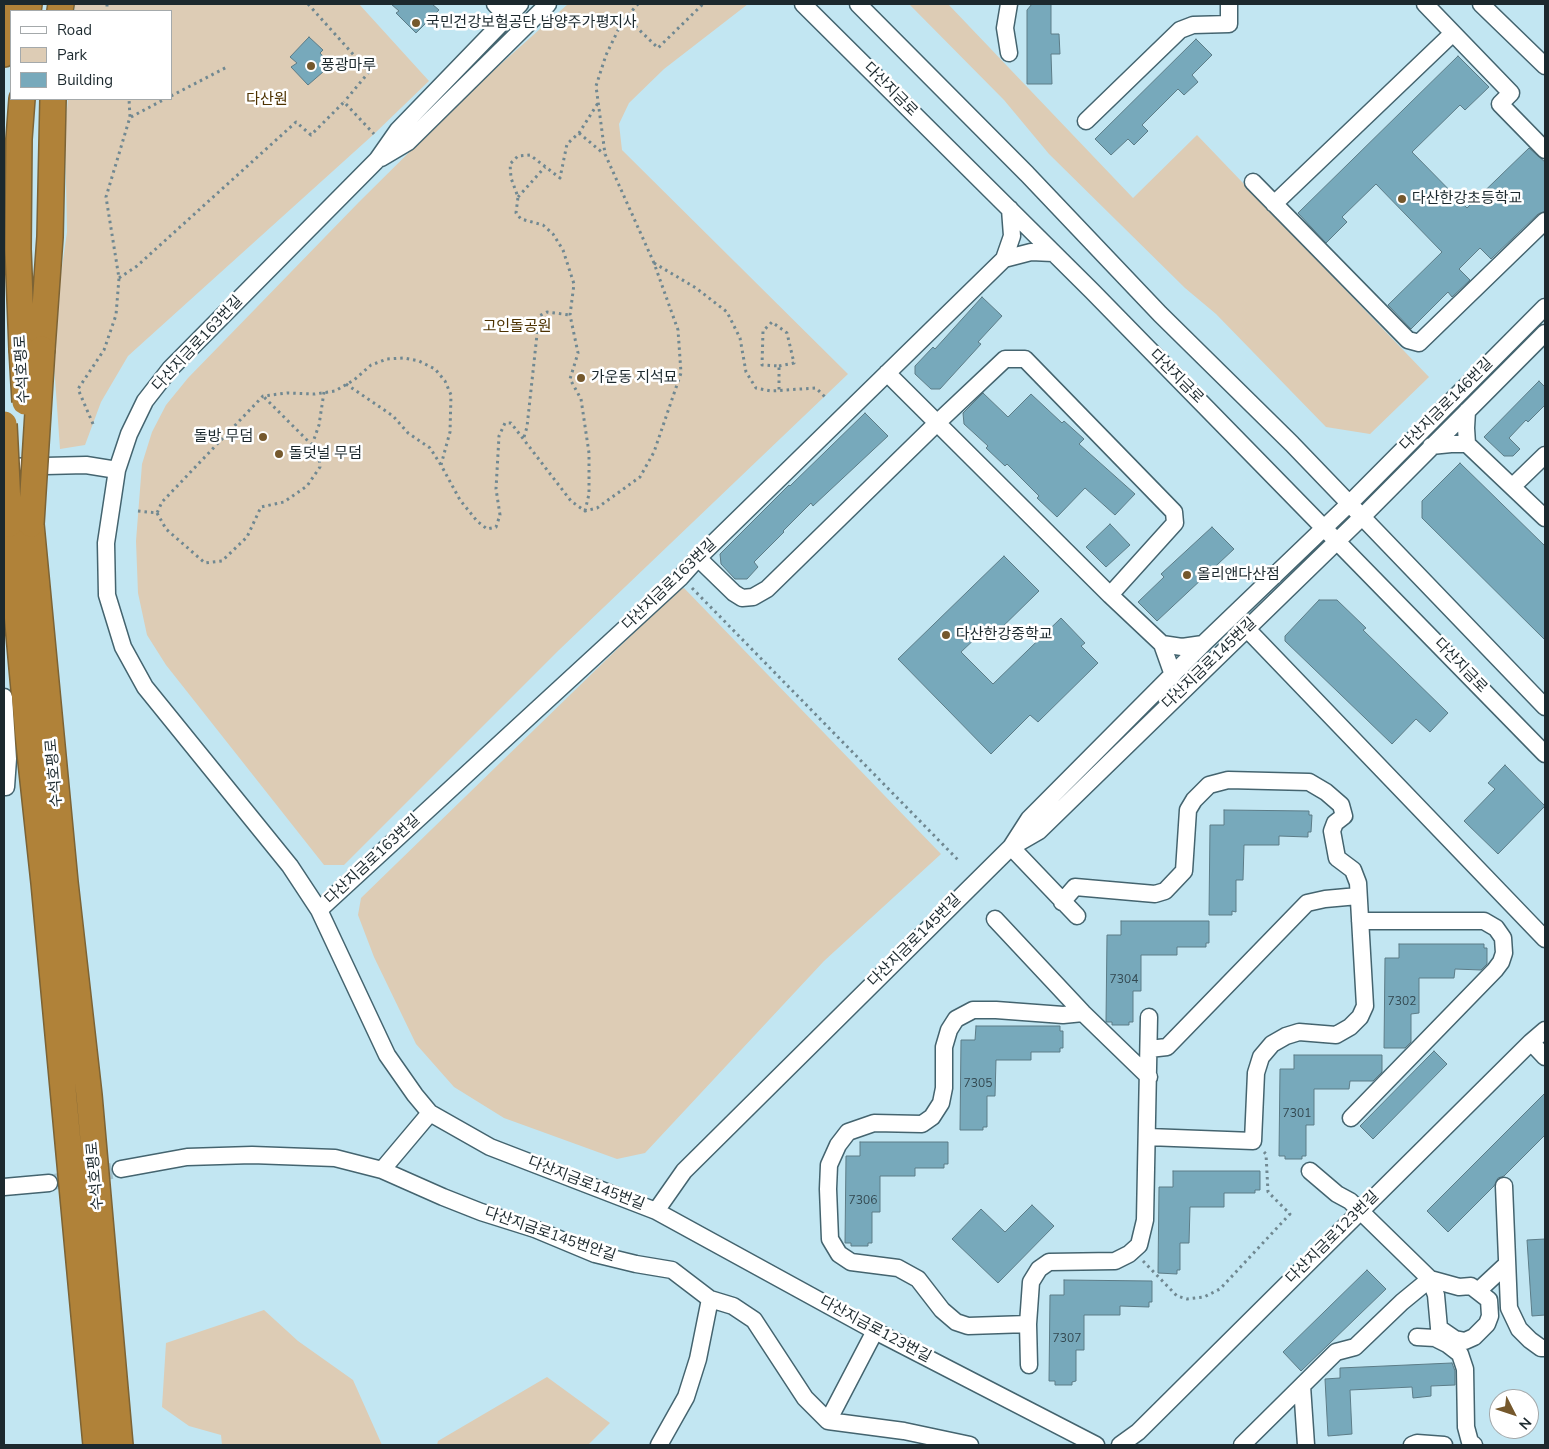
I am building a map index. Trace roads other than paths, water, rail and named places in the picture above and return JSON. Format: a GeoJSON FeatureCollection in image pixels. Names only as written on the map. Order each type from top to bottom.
{"type":"FeatureCollection","features":[{"type":"Feature","properties":{"kind":"highway"},"geometry":{"type":"LineString","coordinates":[[4,54],[7,4]]}},
{"type":"Feature","properties":{"kind":"highway","name":"수석호평로"},"geometry":{"type":"LineString","coordinates":[[22,100],[19,139],[18,250],[32,349],[20,524],[28,734],[44,883],[96,1445]]}},
{"type":"Feature","properties":{"kind":"highway"},"geometry":{"type":"LineString","coordinates":[[32,349],[50,238],[53,100]]}},
{"type":"Feature","properties":{"kind":"highway","name":"수석호평로"},"geometry":{"type":"LineString","coordinates":[[4,424],[20,524],[65,882],[89,1095],[120,1445]]}},
{"type":"Feature","properties":{"kind":"street"},"geometry":{"type":"LineString","coordinates":[[495,4],[507,16]]}},
{"type":"Feature","properties":{"kind":"street","name":"다산지금로163번길"},"geometry":{"type":"LineString","coordinates":[[520,4],[398,130],[377,160],[170,369],[145,401],[129,434],[117,470],[106,543],[107,594],[123,647],[144,687],[290,866],[319,910],[681,577],[698,558],[1004,259]]}},
{"type":"Feature","properties":{"kind":"street","name":"다산지금로163번길"},"geometry":{"type":"LineString","coordinates":[[377,160],[408,142],[548,4]]}},
{"type":"Feature","properties":{"kind":"street","name":"다산지금로"},"geometry":{"type":"LineString","coordinates":[[803,4],[1010,209],[1545,754]]}},
{"type":"Feature","properties":{"kind":"street"},"geometry":{"type":"LineString","coordinates":[[858,4],[1027,174],[1160,314],[1363,516],[1545,707]]}},
{"type":"Feature","properties":{"kind":"street"},"geometry":{"type":"LineString","coordinates":[[1009,4],[1005,28],[1009,53]]}},
{"type":"Feature","properties":{"kind":"street"},"geometry":{"type":"LineString","coordinates":[[1086,121],[1180,30],[1193,25],[1229,24],[1229,4]]}},
{"type":"Feature","properties":{"kind":"street"},"geometry":{"type":"LineString","coordinates":[[1425,4],[1511,94],[1500,104],[1545,150]]}},
{"type":"Feature","properties":{"kind":"street"},"geometry":{"type":"LineString","coordinates":[[1481,4],[1545,66]]}},
{"type":"Feature","properties":{"kind":"street"},"geometry":{"type":"LineString","coordinates":[[1274,204],[1452,33]]}},
{"type":"Feature","properties":{"kind":"street"},"geometry":{"type":"LineString","coordinates":[[1253,182],[1408,340],[1419,343],[1545,221]]}},
{"type":"Feature","properties":{"kind":"street"},"geometry":{"type":"LineString","coordinates":[[1004,259],[1012,236],[1010,209]]}},
{"type":"Feature","properties":{"kind":"street"},"geometry":{"type":"LineString","coordinates":[[1004,259],[1031,252],[1053,253]]}},
{"type":"Feature","properties":{"kind":"street","name":"다산지금로146번길"},"geometry":{"type":"LineString","coordinates":[[1350,503],[1545,307]]}},
{"type":"Feature","properties":{"kind":"street","name":"다산지금로146번길"},"geometry":{"type":"LineString","coordinates":[[1363,516],[1545,333]]}},
{"type":"Feature","properties":{"kind":"street"},"geometry":{"type":"LineString","coordinates":[[698,558],[734,593],[742,598],[754,597],[767,589],[1005,359],[1025,359],[1174,512],[1175,523],[1110,594]]}},
{"type":"Feature","properties":{"kind":"street"},"geometry":{"type":"LineString","coordinates":[[887,373],[1162,644],[1174,676]]}},
{"type":"Feature","properties":{"kind":"street"},"geometry":{"type":"LineString","coordinates":[[1467,411],[1467,444]]}},
{"type":"Feature","properties":{"kind":"street"},"geometry":{"type":"LineString","coordinates":[[1431,446],[1467,444],[1545,518]]}},
{"type":"Feature","properties":{"kind":"street"},"geometry":{"type":"LineString","coordinates":[[1513,486],[1545,456]]}},
{"type":"Feature","properties":{"kind":"street"},"geometry":{"type":"LineString","coordinates":[[4,466],[86,465],[117,470]]}},
{"type":"Feature","properties":{"kind":"street","name":"다산지금로145번길"},"geometry":{"type":"LineString","coordinates":[[319,910],[387,1055],[430,1113],[490,1147],[656,1211],[684,1171],[1011,847],[1029,819],[1174,676],[1203,644],[1350,503]]}},
{"type":"Feature","properties":{"kind":"street","name":"다산지금로145번길"},"geometry":{"type":"LineString","coordinates":[[1011,847],[1039,831],[1363,516]]}},
{"type":"Feature","properties":{"kind":"street"},"geometry":{"type":"LineString","coordinates":[[1246,628],[1545,939]]}},
{"type":"Feature","properties":{"kind":"street"},"geometry":{"type":"LineString","coordinates":[[1162,644],[1182,647],[1203,644]]}},
{"type":"Feature","properties":{"kind":"street"},"geometry":{"type":"LineString","coordinates":[[4,697],[8,759],[6,788]]}},
{"type":"Feature","properties":{"kind":"street"},"geometry":{"type":"LineString","coordinates":[[1062,902],[1075,887],[1155,894],[1165,890],[1184,871],[1188,810],[1194,800],[1210,785],[1228,780],[1309,782],[1326,792],[1341,805],[1344,816],[1335,823],[1332,832],[1337,858],[1353,870],[1358,883],[1365,1006],[1360,1017],[1350,1027],[1336,1035],[1299,1032],[1286,1036],[1272,1044],[1261,1057],[1256,1073],[1253,1141],[1148,1137]]}},
{"type":"Feature","properties":{"kind":"street"},"geometry":{"type":"LineString","coordinates":[[1011,847],[1077,916]]}},
{"type":"Feature","properties":{"kind":"street"},"geometry":{"type":"LineString","coordinates":[[1149,1049],[1167,1047],[1307,903],[1325,899],[1358,896]]}},
{"type":"Feature","properties":{"kind":"street"},"geometry":{"type":"LineString","coordinates":[[994,919],[1083,1013],[1149,1077]]}},
{"type":"Feature","properties":{"kind":"street"},"geometry":{"type":"LineString","coordinates":[[1351,1118],[1495,970],[1501,962],[1504,953],[1503,938],[1496,928],[1484,921],[1360,921]]}},
{"type":"Feature","properties":{"kind":"street"},"geometry":{"type":"LineString","coordinates":[[1028,1324],[968,1326],[956,1322],[942,1310],[918,1278],[898,1268],[851,1262],[839,1254],[830,1239],[829,1165],[838,1145],[848,1132],[874,1123],[922,1124],[932,1116],[941,1103],[944,1088],[944,1047],[949,1030],[956,1019],[973,1010],[996,1010],[1063,1016],[1083,1013]]}},
{"type":"Feature","properties":{"kind":"street"},"geometry":{"type":"LineString","coordinates":[[1029,1365],[1028,1324],[1031,1282],[1039,1269],[1049,1262],[1115,1261],[1129,1254],[1139,1245],[1145,1220],[1149,1017]]}},
{"type":"Feature","properties":{"kind":"street","name":"다산지금로123번길"},"geometry":{"type":"LineString","coordinates":[[1120,1445],[1138,1432],[1545,1030]]}},
{"type":"Feature","properties":{"kind":"street"},"geometry":{"type":"LineString","coordinates":[[1531,1042],[1545,1057]]}},
{"type":"Feature","properties":{"kind":"street"},"geometry":{"type":"LineString","coordinates":[[382,1170],[430,1113]]}},
{"type":"Feature","properties":{"kind":"street","name":"다산지금로145번안길"},"geometry":{"type":"LineString","coordinates":[[122,1169],[187,1157],[252,1155],[335,1158],[382,1170],[481,1212],[535,1229],[595,1254],[672,1270],[710,1299],[733,1306],[754,1320],[805,1398],[828,1421]]}},
{"type":"Feature","properties":{"kind":"street"},"geometry":{"type":"LineString","coordinates":[[1310,1170],[1337,1194],[1350,1201],[1430,1279],[1436,1295],[1439,1328],[1455,1340],[1466,1341],[1485,1333],[1491,1308],[1489,1300],[1479,1290],[1471,1286],[1459,1287],[1430,1279]]}},
{"type":"Feature","properties":{"kind":"street"},"geometry":{"type":"LineString","coordinates":[[4,1188],[49,1183]]}},
{"type":"Feature","properties":{"kind":"street"},"geometry":{"type":"LineString","coordinates":[[1504,1186],[1509,1308],[1519,1329],[1530,1340],[1541,1348],[1545,1348]]}},
{"type":"Feature","properties":{"kind":"street","name":"다산지금로123번길"},"geometry":{"type":"LineString","coordinates":[[656,1211],[875,1331],[1096,1445]]}},
{"type":"Feature","properties":{"kind":"street"},"geometry":{"type":"LineString","coordinates":[[1479,1290],[1507,1264]]}},
{"type":"Feature","properties":{"kind":"street"},"geometry":{"type":"LineString","coordinates":[[1242,1445],[1336,1352],[1355,1347],[1402,1302],[1430,1279]]}},
{"type":"Feature","properties":{"kind":"street"},"geometry":{"type":"LineString","coordinates":[[659,1445],[686,1397],[698,1359],[710,1299]]}},
{"type":"Feature","properties":{"kind":"street"},"geometry":{"type":"LineString","coordinates":[[875,1331],[828,1421],[904,1430],[970,1445]]}},
{"type":"Feature","properties":{"kind":"street"},"geometry":{"type":"LineString","coordinates":[[1417,1337],[1435,1338],[1460,1354],[1465,1369],[1466,1427],[1469,1444]]}},
{"type":"Feature","properties":{"kind":"street"},"geometry":{"type":"LineString","coordinates":[[1302,1386],[1306,1445]]}},
{"type":"Feature","properties":{"kind":"street"},"geometry":{"type":"LineString","coordinates":[[1412,1445],[1418,1443],[1444,1445]]}},
{"type":"Feature","properties":{"kind":"tunnel"},"geometry":{"type":"LineString","coordinates":[[49,1183],[121,1169]]}},
{"type":"Feature","properties":{"kind":"place","name":"국민건강보험공단 남양주가평지사"},"geometry":{"type":"Point","coordinates":[416,23]}},
{"type":"Feature","properties":{"kind":"place","name":"풍광마루"},"geometry":{"type":"Point","coordinates":[311,66]}},
{"type":"Feature","properties":{"kind":"place","name":"다산한강초등학교"},"geometry":{"type":"Point","coordinates":[1402,199]}},
{"type":"Feature","properties":{"kind":"place","name":"가운동 지석묘"},"geometry":{"type":"Point","coordinates":[581,378]}},
{"type":"Feature","properties":{"kind":"place","name":"돌방 무덤"},"geometry":{"type":"Point","coordinates":[263,437]}},
{"type":"Feature","properties":{"kind":"place","name":"돌덧널 무덤"},"geometry":{"type":"Point","coordinates":[279,454]}},
{"type":"Feature","properties":{"kind":"place","name":"올리앤다산점"},"geometry":{"type":"Point","coordinates":[1187,575]}},
{"type":"Feature","properties":{"kind":"place","name":"다산한강중학교"},"geometry":{"type":"Point","coordinates":[946,635]}},
{"type":"Feature","properties":{"kind":"park label","name":"다산원"},"geometry":{"type":"Point","coordinates":[267,100]}},
{"type":"Feature","properties":{"kind":"park label","name":"고인돌공원"},"geometry":{"type":"Point","coordinates":[517,327]}}]}
